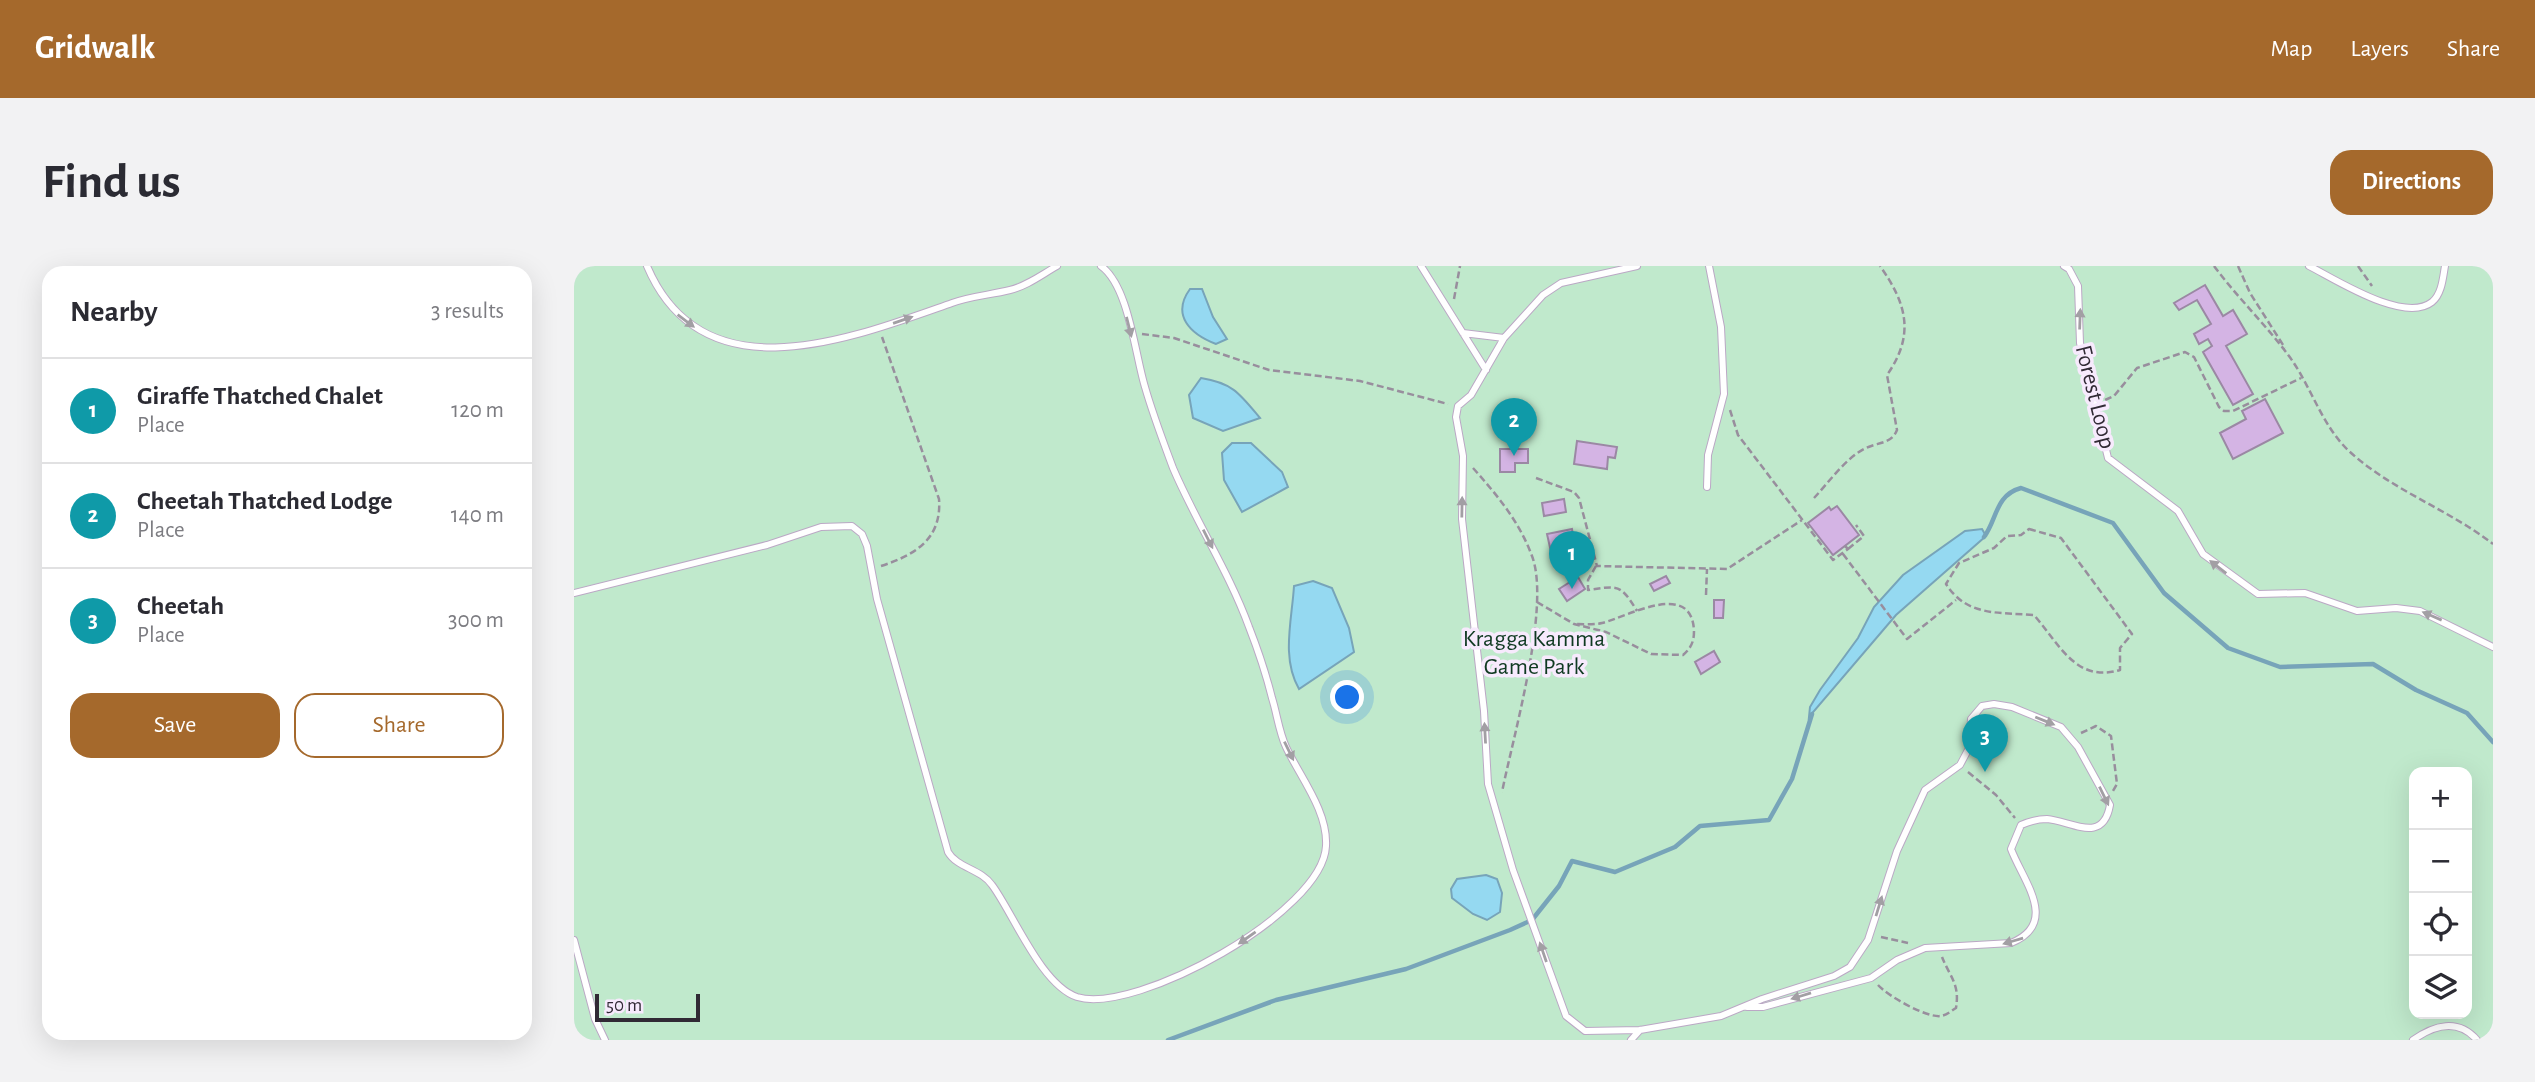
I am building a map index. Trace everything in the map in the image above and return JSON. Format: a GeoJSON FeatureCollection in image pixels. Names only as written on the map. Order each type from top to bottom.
{"type":"FeatureCollection","features":[{"type":"Feature","properties":{"kind":"lane"},"geometry":{"type":"LineString","coordinates":[[647,266],[668,306],[687,324],[731,342],[798,348],[823,345],[959,300],[1012,290],[1057,266]]}},
{"type":"Feature","properties":{"kind":"lane"},"geometry":{"type":"LineString","coordinates":[[574,593],[838,525],[852,526],[862,534],[941,836],[948,852],[952,859],[988,879],[1026,944],[1067,992],[1089,999],[1106,998],[1163,981],[1234,947],[1287,907],[1307,888],[1323,859],[1326,846],[1321,817],[1285,744],[1248,625],[1180,484],[1161,438],[1118,287],[1101,266]]}},
{"type":"Feature","properties":{"kind":"lane"},"geometry":{"type":"LineString","coordinates":[[1420,266],[1486,370]]}},
{"type":"Feature","properties":{"kind":"lane"},"geometry":{"type":"LineString","coordinates":[[1637,266],[1561,283],[1519,319],[1504,338],[1471,394],[1458,406],[1458,434],[1463,456],[1462,519],[1484,711],[1488,784],[1566,1016],[1586,1031],[1640,1030],[1721,1016],[1762,999],[1834,976],[1850,967],[1871,932],[1897,851],[1925,790],[1960,765],[1969,748],[1971,719],[1982,706],[1994,704],[2012,707],[2061,727],[2071,736],[2110,805],[2108,813],[2094,828],[2085,829],[2046,819],[2021,824],[2011,849],[2030,884],[2035,908],[2031,931],[2011,943],[1925,948],[1897,960],[1871,978],[1763,1007],[1746,1007]]}},
{"type":"Feature","properties":{"kind":"lane"},"geometry":{"type":"LineString","coordinates":[[1707,487],[1708,455],[1724,394],[1721,327],[1709,266]]}},
{"type":"Feature","properties":{"kind":"lane","name":"Forest Loop"},"geometry":{"type":"LineString","coordinates":[[2064,266],[2069,269],[2078,286],[2080,343],[2108,457],[2178,511],[2203,554],[2241,584],[2267,595],[2305,593],[2357,611],[2396,608],[2420,611],[2493,647]]}},
{"type":"Feature","properties":{"kind":"lane"},"geometry":{"type":"LineString","coordinates":[[2309,266],[2383,304],[2419,307],[2432,302],[2440,289],[2445,266]]}},
{"type":"Feature","properties":{"kind":"lane"},"geometry":{"type":"LineString","coordinates":[[1463,333],[1504,338]]}},
{"type":"Feature","properties":{"kind":"lane"},"geometry":{"type":"LineString","coordinates":[[574,940],[595,1019],[605,1040]]}},
{"type":"Feature","properties":{"kind":"lane"},"geometry":{"type":"LineString","coordinates":[[1850,967],[1856,980]]}},
{"type":"Feature","properties":{"kind":"lane"},"geometry":{"type":"LineString","coordinates":[[2413,1040],[2439,1026],[2452,1026],[2469,1031],[2477,1040]]}},
{"type":"Feature","properties":{"kind":"lane"},"geometry":{"type":"LineString","coordinates":[[1631,1040],[1640,1030]]}},
{"type":"Feature","properties":{"kind":"path"},"geometry":{"type":"LineString","coordinates":[[1450,312],[1460,266]]}},
{"type":"Feature","properties":{"kind":"path"},"geometry":{"type":"LineString","coordinates":[[1814,498],[1862,450],[1885,442],[1894,436],[1897,430],[1887,375],[1902,353],[1905,319],[1899,298],[1880,266]]}},
{"type":"Feature","properties":{"kind":"path"},"geometry":{"type":"LineString","coordinates":[[2214,266],[2291,358]]}},
{"type":"Feature","properties":{"kind":"path"},"geometry":{"type":"LineString","coordinates":[[2238,266],[2250,293],[2337,439],[2349,451],[2404,489],[2465,522],[2493,544]]}},
{"type":"Feature","properties":{"kind":"path"},"geometry":{"type":"LineString","coordinates":[[871,569],[912,554],[925,544],[934,531],[940,513],[934,487],[879,328]]}},
{"type":"Feature","properties":{"kind":"path"},"geometry":{"type":"LineString","coordinates":[[1131,333],[1174,338],[1269,370],[1341,377],[1458,406]]}},
{"type":"Feature","properties":{"kind":"path"},"geometry":{"type":"LineString","coordinates":[[2095,403],[2114,397],[2137,368],[2147,362],[2185,352],[2194,357],[2219,407],[2224,411],[2233,411],[2301,378]]}},
{"type":"Feature","properties":{"kind":"path"},"geometry":{"type":"LineString","coordinates":[[1724,394],[1738,435],[1833,560],[1864,536],[1856,525]]}},
{"type":"Feature","properties":{"kind":"path"},"geometry":{"type":"LineString","coordinates":[[1463,456],[1508,508],[1533,558],[1537,602],[1524,694],[1497,816]]}},
{"type":"Feature","properties":{"kind":"path"},"geometry":{"type":"LineString","coordinates":[[1536,478],[1574,492],[1588,526],[1597,566],[1590,576],[1588,590],[1614,586],[1625,592],[1637,611]]}},
{"type":"Feature","properties":{"kind":"path"},"geometry":{"type":"LineString","coordinates":[[1597,566],[1707,569],[1732,567],[1801,521]]}},
{"type":"Feature","properties":{"kind":"path"},"geometry":{"type":"LineString","coordinates":[[1583,527],[1588,526]]}},
{"type":"Feature","properties":{"kind":"path"},"geometry":{"type":"LineString","coordinates":[[2029,529],[2061,538],[2132,634],[2120,648],[2120,670],[2102,675],[2080,669],[2034,615],[1978,610],[1956,600],[1946,584],[1959,563],[1994,548],[2007,536],[2021,535],[2029,529]]}},
{"type":"Feature","properties":{"kind":"path"},"geometry":{"type":"LineString","coordinates":[[1843,554],[1907,639],[1956,600]]}},
{"type":"Feature","properties":{"kind":"path"},"geometry":{"type":"LineString","coordinates":[[1706,595],[1707,569]]}},
{"type":"Feature","properties":{"kind":"path"},"geometry":{"type":"LineString","coordinates":[[1537,602],[1574,624],[1606,632],[1651,654],[1670,657],[1683,655],[1691,648],[1693,622],[1687,611],[1672,604],[1657,604],[1599,624],[1574,624]]}},
{"type":"Feature","properties":{"kind":"path"},"geometry":{"type":"LineString","coordinates":[[2071,736],[2096,726],[2111,736],[2117,784],[2110,805]]}},
{"type":"Feature","properties":{"kind":"path"},"geometry":{"type":"LineString","coordinates":[[1960,765],[1996,795],[2021,824]]}},
{"type":"Feature","properties":{"kind":"path"},"geometry":{"type":"LineString","coordinates":[[1871,932],[1925,948]]}},
{"type":"Feature","properties":{"kind":"path"},"geometry":{"type":"LineString","coordinates":[[1871,978],[1899,1001],[1937,1017],[1945,1015],[1956,1007],[1958,995],[1957,984],[1939,947]]}},
{"type":"Feature","properties":{"kind":"green space","name":"Kragga Kamma Game Park"},"geometry":{"type":"Polygon","coordinates":[[[574,266],[2493,266],[2493,1040],[574,1040],[574,266]]]}},
{"type":"Feature","properties":{"kind":"water"},"geometry":{"type":"Polygon","coordinates":[[[1190,289],[1202,289],[1213,317],[1227,339],[1216,344],[1191,329],[1183,315],[1182,307],[1190,289]]]}},
{"type":"Feature","properties":{"kind":"water"},"geometry":{"type":"Polygon","coordinates":[[[1201,378],[1221,383],[1235,391],[1260,418],[1223,431],[1193,418],[1189,395],[1201,378]]]}},
{"type":"Feature","properties":{"kind":"water"},"geometry":{"type":"Polygon","coordinates":[[[1232,443],[1251,443],[1282,472],[1288,487],[1242,512],[1224,480],[1222,453],[1232,443]]]}},
{"type":"Feature","properties":{"kind":"water"},"geometry":{"type":"Polygon","coordinates":[[[1982,529],[1986,536],[1896,615],[1809,717],[1810,707],[1820,690],[1858,638],[1874,607],[1903,575],[1965,531],[1982,529]]]}},
{"type":"Feature","properties":{"kind":"water"},"geometry":{"type":"Polygon","coordinates":[[[1313,581],[1332,588],[1349,628],[1354,652],[1299,689],[1290,665],[1289,652],[1294,586],[1313,581]]]}},
{"type":"Feature","properties":{"kind":"water"},"geometry":{"type":"Polygon","coordinates":[[[1486,875],[1497,879],[1502,893],[1500,912],[1487,920],[1473,914],[1452,898],[1451,889],[1457,879],[1486,875]]]}},
{"type":"Feature","properties":{"kind":"building"},"geometry":{"type":"Polygon","coordinates":[[[2205,285],[2223,316],[2233,310],[2247,334],[2226,346],[2253,394],[2233,405],[2203,352],[2212,346],[2208,339],[2199,344],[2194,334],[2211,324],[2197,300],[2179,310],[2174,303],[2205,285]]]}},
{"type":"Feature","properties":{"kind":"building"},"geometry":{"type":"Polygon","coordinates":[[[2265,399],[2283,433],[2233,459],[2220,433],[2246,419],[2242,411],[2265,399]]]}},
{"type":"Feature","properties":{"kind":"building"},"geometry":{"type":"Polygon","coordinates":[[[1577,441],[1617,447],[1615,458],[1608,457],[1607,469],[1574,464],[1577,441]]]}},
{"type":"Feature","properties":{"kind":"building"},"geometry":{"type":"Polygon","coordinates":[[[1500,449],[1528,449],[1528,463],[1515,463],[1515,472],[1500,472],[1500,449]]]}},
{"type":"Feature","properties":{"kind":"building"},"geometry":{"type":"Polygon","coordinates":[[[1564,499],[1566,512],[1544,516],[1542,503],[1564,499]]]}},
{"type":"Feature","properties":{"kind":"building"},"geometry":{"type":"Polygon","coordinates":[[[1837,506],[1859,535],[1833,555],[1808,523],[1829,507],[1831,510],[1837,506]]]}},
{"type":"Feature","properties":{"kind":"building"},"geometry":{"type":"Polygon","coordinates":[[[1572,529],[1573,536],[1577,536],[1575,548],[1565,549],[1567,557],[1556,559],[1555,551],[1551,552],[1547,534],[1572,529]]]}},
{"type":"Feature","properties":{"kind":"building"},"geometry":{"type":"Polygon","coordinates":[[[1666,576],[1670,583],[1654,591],[1650,584],[1666,576]]]}},
{"type":"Feature","properties":{"kind":"building"},"geometry":{"type":"Polygon","coordinates":[[[1578,577],[1585,589],[1567,601],[1559,589],[1578,577]]]}},
{"type":"Feature","properties":{"kind":"building"},"geometry":{"type":"Polygon","coordinates":[[[1714,600],[1724,600],[1723,618],[1714,618],[1714,600]]]}},
{"type":"Feature","properties":{"kind":"building"},"geometry":{"type":"Polygon","coordinates":[[[1714,651],[1720,662],[1701,674],[1695,662],[1714,651]]]}},
{"type":"Feature","properties":{"kind":"waterway"},"geometry":{"type":"LineString","coordinates":[[1984,537],[2001,502],[2012,491],[2021,488],[2113,523],[2164,593],[2228,648],[2280,667],[2373,664],[2416,690],[2467,713],[2493,742]]}},
{"type":"Feature","properties":{"kind":"waterway"},"geometry":{"type":"LineString","coordinates":[[1168,1040],[1276,1000],[1406,969],[1510,930],[1532,920],[1559,886],[1572,861],[1615,872],[1675,847],[1700,826],[1769,820],[1792,779],[1812,714]]}},
{"type":"Feature","properties":{"kind":"place","name":"Cheetah Thatched Lodge"},"geometry":{"type":"Point","coordinates":[1514,456]}},
{"type":"Feature","properties":{"kind":"place","name":"Giraffe Thatched Chalet"},"geometry":{"type":"Point","coordinates":[1572,589]}},
{"type":"Feature","properties":{"kind":"place","name":"Cheetah"},"geometry":{"type":"Point","coordinates":[1985,772]}}]}
